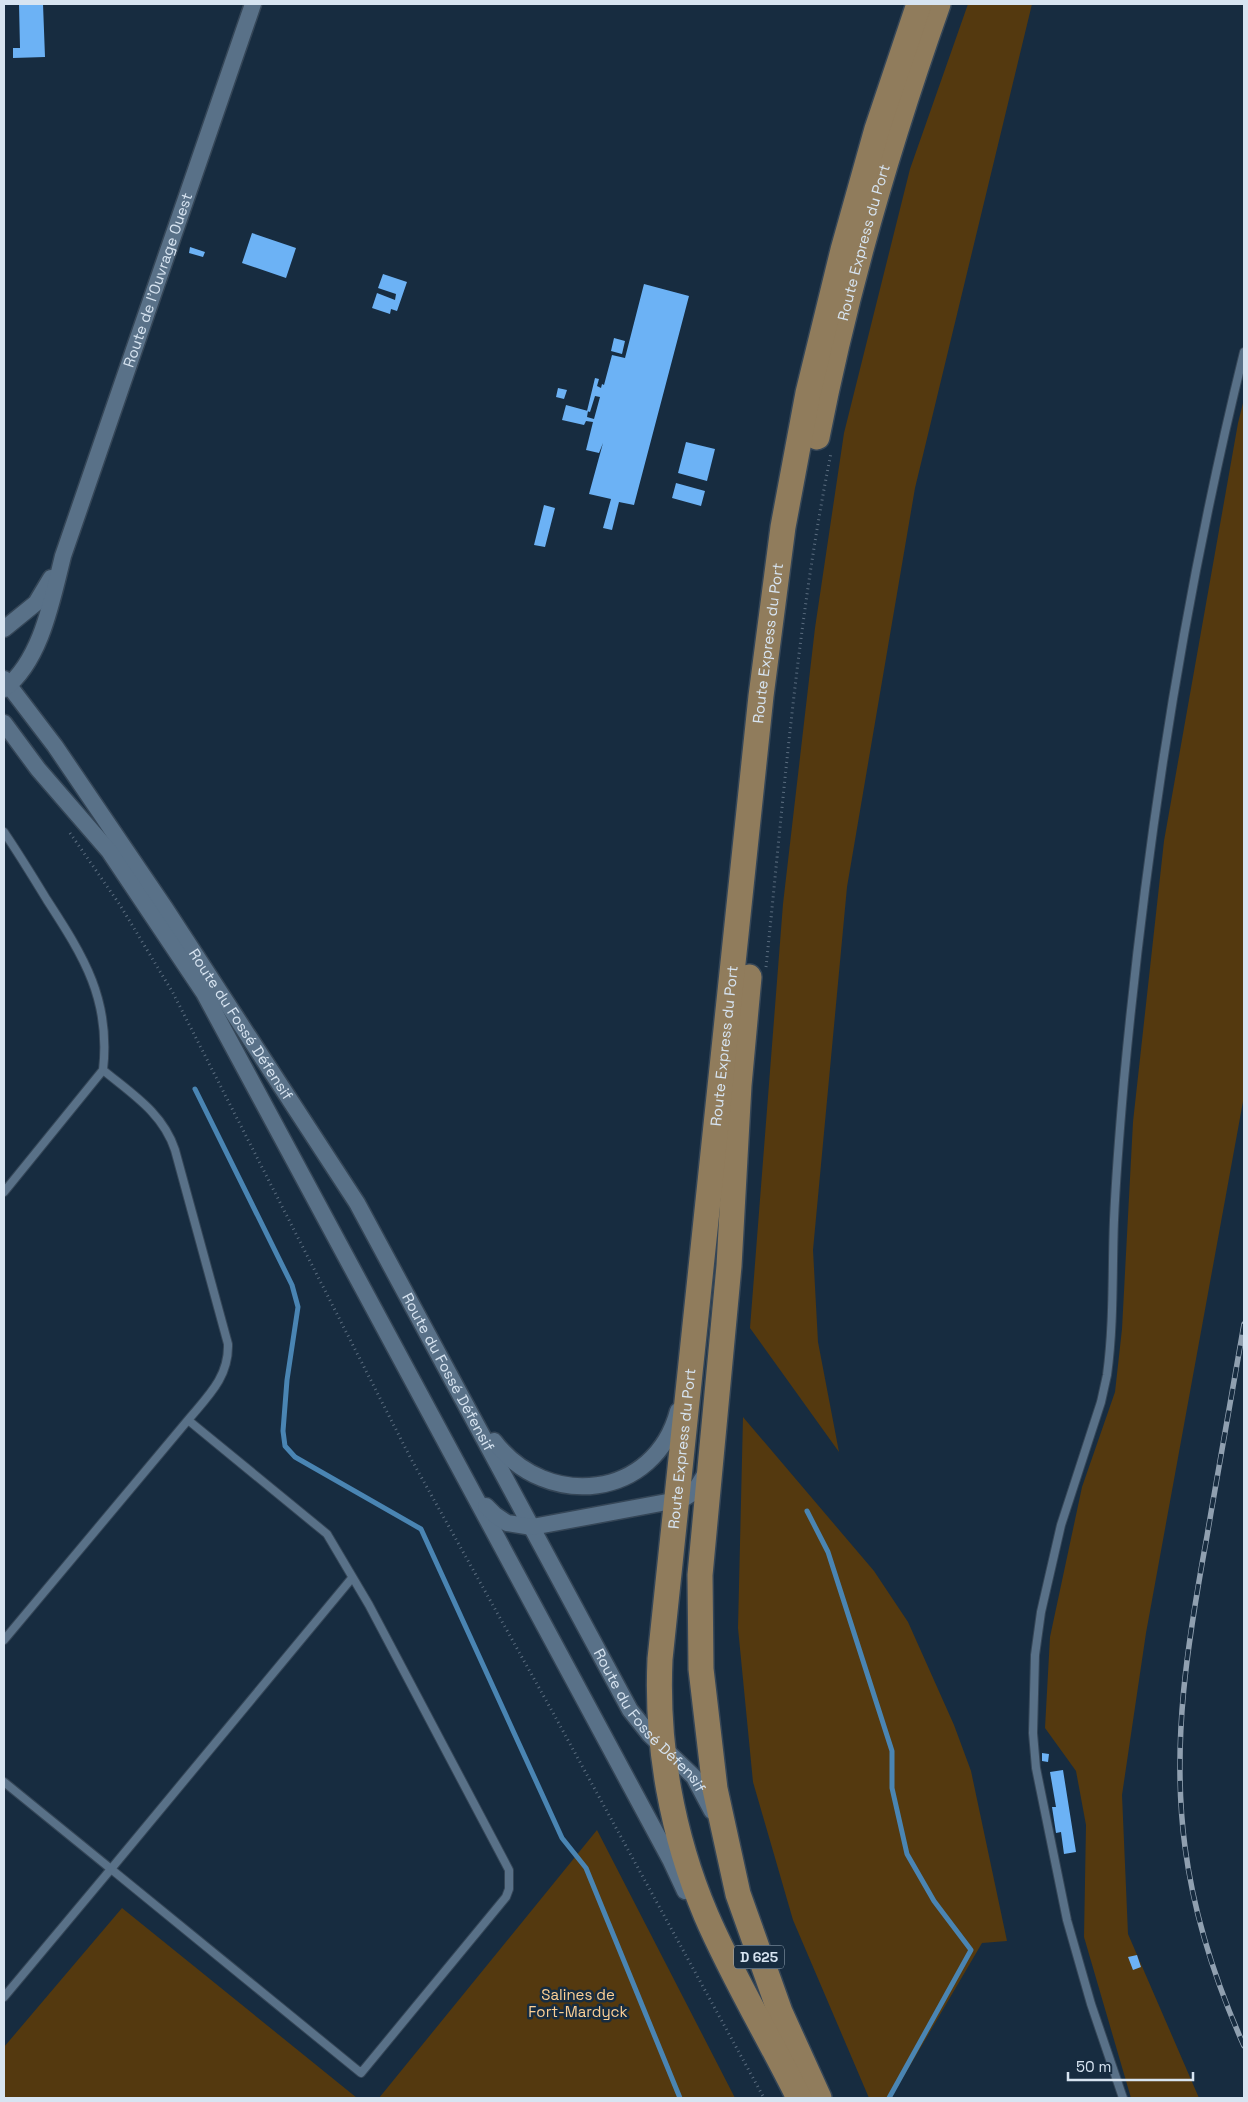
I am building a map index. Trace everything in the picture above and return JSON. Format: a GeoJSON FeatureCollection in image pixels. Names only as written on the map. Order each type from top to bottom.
{"type":"FeatureCollection","features":[{"type":"Feature","properties":{"kind":"main road","name":"Route Express du Port"},"geometry":{"type":"LineString","coordinates":[[799,2098],[713,1930],[692,1878],[667,1785],[662,1747],[659,1690],[660,1646],[677,1501],[684,1401],[695,1330],[761,696],[778,560],[808,393],[830,297],[867,165],[919,4]]}},
{"type":"Feature","properties":{"kind":"main road","name":"Route Express du Port"},"geometry":{"type":"LineString","coordinates":[[723,1835],[706,1722],[700,1649],[700,1575],[729,1266],[739,1085],[778,702],[795,563],[812,464],[837,345],[864,236],[893,139],[938,4]]}},
{"type":"Feature","properties":{"kind":"main road","name":"Route du Fossé Défensif"},"geometry":{"type":"LineString","coordinates":[[723,1835],[738,1894],[754,1945],[780,2012],[819,2098]]}},
{"type":"Feature","properties":{"kind":"street","name":"Route de l'Ouvrage Ouest"},"geometry":{"type":"LineString","coordinates":[[5,684],[23,672],[32,655],[53,598],[63,556],[253,4]]}},
{"type":"Feature","properties":{"kind":"street","name":"Route de l'Ouvrage Ouest"},"geometry":{"type":"LineString","coordinates":[[4,629],[36,603],[63,556]]}},
{"type":"Feature","properties":{"kind":"street","name":"Route du Fossé Défensif"},"geometry":{"type":"LineString","coordinates":[[5,684],[54,746],[165,908],[357,1203],[630,1710],[642,1728],[687,1770],[699,1785],[723,1835]]}},
{"type":"Feature","properties":{"kind":"street","name":"Route du Fossé Défensif"},"geometry":{"type":"LineString","coordinates":[[4,723],[38,769],[109,851],[200,986],[671,1861],[715,1955],[793,2098]]}},
{"type":"Feature","properties":{"kind":"street"},"geometry":{"type":"LineString","coordinates":[[460,1392],[499,1447],[517,1465],[550,1482],[580,1487],[601,1485],[622,1478],[654,1456],[669,1437],[684,1401]]}},
{"type":"Feature","properties":{"kind":"street"},"geometry":{"type":"LineString","coordinates":[[468,1482],[491,1511],[501,1520],[514,1526],[532,1527],[677,1501],[694,1492],[709,1467]]}},
{"type":"Feature","properties":{"kind":"lane"},"geometry":{"type":"LineString","coordinates":[[1123,2098],[1071,1935],[1038,1781],[1033,1733],[1035,1655],[1041,1612],[1061,1525],[1101,1402],[1107,1375],[1121,1124],[1141,915],[1161,776],[1190,606],[1215,477],[1244,352]]}},
{"type":"Feature","properties":{"kind":"lane"},"geometry":{"type":"LineString","coordinates":[[4,832],[86,963],[97,990],[105,1042],[103,1070],[4,1192]]}},
{"type":"Feature","properties":{"kind":"lane"},"geometry":{"type":"LineString","coordinates":[[4,1640],[217,1385],[225,1370],[228,1355],[227,1336],[172,1141],[163,1123],[150,1109],[103,1070]]}},
{"type":"Feature","properties":{"kind":"lane"},"geometry":{"type":"LineString","coordinates":[[4,1782],[361,2073],[506,1897],[510,1880],[508,1870],[374,1614],[326,1534],[188,1420]]}},
{"type":"Feature","properties":{"kind":"lane"},"geometry":{"type":"LineString","coordinates":[[4,1997],[352,1578]]}},
{"type":"Feature","properties":{"kind":"path"},"geometry":{"type":"LineString","coordinates":[[765,977],[798,652],[813,550],[831,451]]}},
{"type":"Feature","properties":{"kind":"path"},"geometry":{"type":"LineString","coordinates":[[67,829],[120,905],[173,993],[406,1450],[552,1711],[764,2098]]}},
{"type":"Feature","properties":{"kind":"green space"},"geometry":{"type":"Polygon","coordinates":[[[968,4],[1032,4],[915,488],[847,887],[813,1250],[818,1342],[839,1452],[750,1328],[783,904],[815,628],[844,433],[910,169],[968,4]]]}},
{"type":"Feature","properties":{"kind":"green space"},"geometry":{"type":"Polygon","coordinates":[[[1244,399],[1244,1096],[1146,1633],[1122,1795],[1128,1934],[1199,2098],[1131,2098],[1084,1937],[1086,1825],[1076,1771],[1045,1728],[1050,1637],[1082,1487],[1115,1392],[1122,1329],[1133,1122],[1164,841],[1238,423],[1244,399]]]}},
{"type":"Feature","properties":{"kind":"green space"},"geometry":{"type":"Polygon","coordinates":[[[743,1417],[874,1571],[908,1622],[954,1725],[971,1771],[1007,1941],[982,1943],[891,2098],[869,2098],[793,1920],[753,1782],[738,1628],[743,1417]]]}},
{"type":"Feature","properties":{"kind":"green space","name":"Salines de Fort-Mardyck"},"geometry":{"type":"Polygon","coordinates":[[[597,1830],[735,2098],[379,2098],[597,1830]]]}},
{"type":"Feature","properties":{"kind":"green space"},"geometry":{"type":"Polygon","coordinates":[[[122,1908],[357,2098],[4,2098],[4,2047],[122,1908]]]}},
{"type":"Feature","properties":{"kind":"building"},"geometry":{"type":"Polygon","coordinates":[[[19,4],[43,4],[45,57],[13,58],[13,48],[20,48],[19,4]]]}},
{"type":"Feature","properties":{"kind":"building"},"geometry":{"type":"Polygon","coordinates":[[[252,233],[296,248],[286,278],[242,263],[252,233]]]}},
{"type":"Feature","properties":{"kind":"building"},"geometry":{"type":"Polygon","coordinates":[[[190,247],[205,252],[203,257],[189,253],[190,247]]]}},
{"type":"Feature","properties":{"kind":"building"},"geometry":{"type":"Polygon","coordinates":[[[383,274],[407,282],[397,311],[391,309],[390,314],[372,308],[377,293],[395,300],[396,294],[378,288],[383,274]]]}},
{"type":"Feature","properties":{"kind":"building"},"geometry":{"type":"Polygon","coordinates":[[[644,284],[689,296],[634,505],[619,502],[612,530],[603,528],[611,499],[589,494],[603,443],[599,453],[586,450],[593,422],[586,421],[584,425],[562,420],[566,405],[587,411],[595,378],[599,379],[597,386],[601,388],[602,384],[604,385],[612,355],[625,358],[644,284]],[[595,396],[590,412],[588,411],[587,417],[594,419],[600,397],[595,396]]]}},
{"type":"Feature","properties":{"kind":"building"},"geometry":{"type":"Polygon","coordinates":[[[614,338],[625,341],[622,354],[611,351],[614,338]]]}},
{"type":"Feature","properties":{"kind":"building"},"geometry":{"type":"Polygon","coordinates":[[[558,388],[567,390],[564,399],[556,397],[558,388]]]}},
{"type":"Feature","properties":{"kind":"building"},"geometry":{"type":"Polygon","coordinates":[[[686,442],[715,449],[707,481],[678,473],[686,442]]]}},
{"type":"Feature","properties":{"kind":"building"},"geometry":{"type":"Polygon","coordinates":[[[676,483],[705,491],[701,506],[672,498],[676,483]]]}},
{"type":"Feature","properties":{"kind":"building"},"geometry":{"type":"Polygon","coordinates":[[[544,505],[555,508],[545,547],[534,545],[544,505]]]}},
{"type":"Feature","properties":{"kind":"building"},"geometry":{"type":"Polygon","coordinates":[[[1042,1753],[1049,1754],[1048,1762],[1042,1761],[1042,1753]]]}},
{"type":"Feature","properties":{"kind":"building"},"geometry":{"type":"Polygon","coordinates":[[[1063,1770],[1076,1852],[1064,1854],[1061,1832],[1056,1833],[1052,1807],[1056,1807],[1050,1772],[1063,1770]]]}},
{"type":"Feature","properties":{"kind":"building"},"geometry":{"type":"Polygon","coordinates":[[[1137,1955],[1141,1967],[1133,1970],[1128,1957],[1137,1955]]]}},
{"type":"Feature","properties":{"kind":"waterway"},"geometry":{"type":"LineString","coordinates":[[195,1089],[292,1285],[298,1307],[287,1380],[283,1431],[285,1446],[295,1457],[421,1529],[562,1838],[586,1868],[680,2098]]}},
{"type":"Feature","properties":{"kind":"waterway"},"geometry":{"type":"LineString","coordinates":[[807,1511],[828,1552],[892,1751],[892,1788],[907,1854],[934,1901],[971,1950],[889,2098]]}},
{"type":"Feature","properties":{"kind":"railway"},"geometry":{"type":"LineString","coordinates":[[1244,1324],[1188,1652],[1181,1730],[1180,1769],[1185,1847],[1200,1924],[1215,1974],[1244,2046]]}}]}
